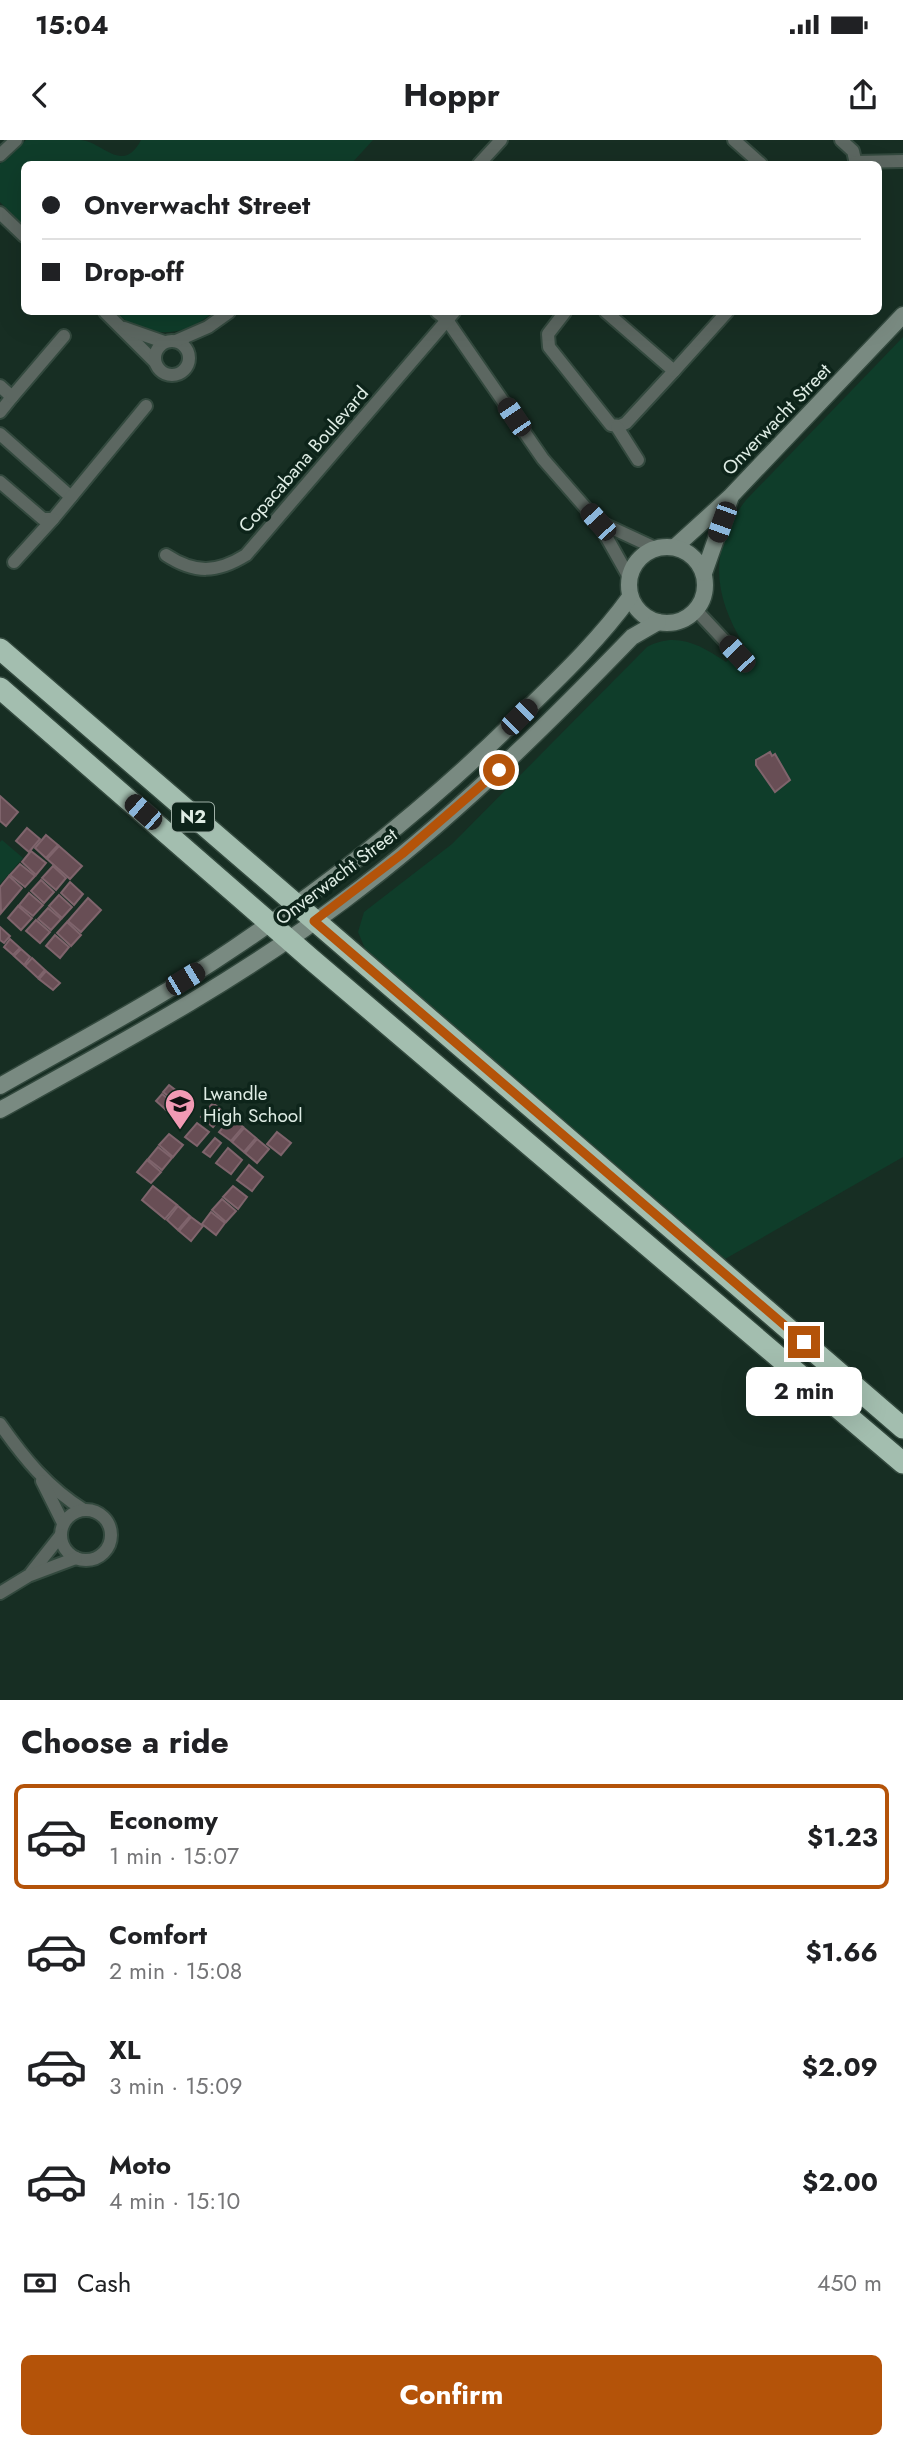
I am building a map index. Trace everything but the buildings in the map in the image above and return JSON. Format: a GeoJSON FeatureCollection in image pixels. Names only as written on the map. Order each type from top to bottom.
{"type":"FeatureCollection","features":[{"type":"Feature","properties":{"kind":"highway","name":"N2"},"geometry":{"type":"LineString","coordinates":[[0,649],[903,1428]]}},
{"type":"Feature","properties":{"kind":"highway","name":"N2"},"geometry":{"type":"LineString","coordinates":[[0,688],[270,923],[903,1463]]}},
{"type":"Feature","properties":{"kind":"street"},"geometry":{"type":"LineString","coordinates":[[0,155],[16,140]]}},
{"type":"Feature","properties":{"kind":"street"},"geometry":{"type":"LineString","coordinates":[[482,161],[501,140]]}},
{"type":"Feature","properties":{"kind":"street"},"geometry":{"type":"LineString","coordinates":[[734,140],[758,161]]}},
{"type":"Feature","properties":{"kind":"street"},"geometry":{"type":"LineString","coordinates":[[841,140],[853,150],[856,161]]}},
{"type":"Feature","properties":{"kind":"street"},"geometry":{"type":"LineString","coordinates":[[882,162],[903,162]]}},
{"type":"Feature","properties":{"kind":"street"},"geometry":{"type":"LineString","coordinates":[[0,213],[21,233]]}},
{"type":"Feature","properties":{"kind":"street"},"geometry":{"type":"LineString","coordinates":[[108,315],[166,374],[175,375],[183,371],[189,356],[208,327]]}},
{"type":"Feature","properties":{"kind":"street"},"geometry":{"type":"LineString","coordinates":[[155,362],[155,354],[170,342],[208,327],[225,315]]}},
{"type":"Feature","properties":{"kind":"street","name":"Copacabana Boulevard"},"geometry":{"type":"LineString","coordinates":[[166,555],[183,566],[200,570],[217,570],[246,555],[445,315]]}},
{"type":"Feature","properties":{"kind":"street"},"geometry":{"type":"LineString","coordinates":[[447,315],[543,459],[598,522],[629,577],[630,597],[641,613],[658,622],[679,621],[696,610],[705,592],[704,573],[730,497]]}},
{"type":"Feature","properties":{"kind":"street"},"geometry":{"type":"LineString","coordinates":[[563,315],[548,334],[549,347],[608,422],[617,427],[638,460]]}},
{"type":"Feature","properties":{"kind":"street"},"geometry":{"type":"LineString","coordinates":[[609,315],[674,372]]}},
{"type":"Feature","properties":{"kind":"street"},"geometry":{"type":"LineString","coordinates":[[617,427],[626,423],[724,315]]}},
{"type":"Feature","properties":{"kind":"street","name":"Onverwacht Street"},"geometry":{"type":"LineString","coordinates":[[675,547],[730,497],[903,315]]}},
{"type":"Feature","properties":{"kind":"street"},"geometry":{"type":"LineString","coordinates":[[120,326],[185,346],[189,356]]}},
{"type":"Feature","properties":{"kind":"street"},"geometry":{"type":"LineString","coordinates":[[0,412],[64,336]]}},
{"type":"Feature","properties":{"kind":"street"},"geometry":{"type":"LineString","coordinates":[[0,386],[12,397]]}},
{"type":"Feature","properties":{"kind":"street"},"geometry":{"type":"LineString","coordinates":[[14,562],[146,406]]}},
{"type":"Feature","properties":{"kind":"street"},"geometry":{"type":"LineString","coordinates":[[0,434],[71,496]]}},
{"type":"Feature","properties":{"kind":"street"},"geometry":{"type":"LineString","coordinates":[[0,482],[43,519],[52,519]]}},
{"type":"Feature","properties":{"kind":"street"},"geometry":{"type":"LineString","coordinates":[[598,522],[654,548],[675,547],[692,556],[704,573]]}},
{"type":"Feature","properties":{"kind":"street"},"geometry":{"type":"LineString","coordinates":[[629,577],[638,559],[654,548]]}},
{"type":"Feature","properties":{"kind":"street","name":"Onverwacht Street"},"geometry":{"type":"LineString","coordinates":[[0,1086],[151,1000],[270,923],[356,861],[485,751],[579,657],[630,597]]}},
{"type":"Feature","properties":{"kind":"street"},"geometry":{"type":"LineString","coordinates":[[696,610],[737,654]]}},
{"type":"Feature","properties":{"kind":"street","name":"Onverwacht Street"},"geometry":{"type":"LineString","coordinates":[[0,1110],[145,1032],[212,991],[343,902],[499,770],[632,637],[658,622]]}},
{"type":"Feature","properties":{"kind":"street"},"geometry":{"type":"LineString","coordinates":[[0,1424],[38,1474],[62,1529],[64,1548],[76,1558]]}},
{"type":"Feature","properties":{"kind":"street"},"geometry":{"type":"LineString","coordinates":[[0,1593],[28,1576],[76,1558],[92,1559],[105,1550],[110,1536],[106,1521],[100,1515],[84,1510],[38,1474]]}},
{"type":"Feature","properties":{"kind":"street"},"geometry":{"type":"LineString","coordinates":[[28,1576],[69,1516],[84,1510]]}},
{"type":"Feature","properties":{"kind":"green space"},"geometry":{"type":"Polygon","coordinates":[[[26,140],[81,140],[120,156],[134,150],[141,140],[373,140],[354,161],[21,161],[21,223],[0,202],[0,164],[26,140]]]}},
{"type":"Feature","properties":{"kind":"green space"},"geometry":{"type":"Polygon","coordinates":[[[119,315],[209,315],[190,327],[164,332],[151,331],[126,321],[119,315]]]}},
{"type":"Feature","properties":{"kind":"green space"},"geometry":{"type":"Polygon","coordinates":[[[903,337],[903,1157],[725,1259],[366,951],[358,932],[364,912],[452,844],[647,647],[658,642],[678,640],[707,650],[726,662],[744,645],[726,608],[719,572],[725,536],[734,518],[746,500],[903,337]]]}},
{"type":"Feature","properties":{"kind":"green space"},"geometry":{"type":"Polygon","coordinates":[[[2,840],[23,858],[0,884],[0,842],[2,840]]]}},
{"type":"Feature","properties":{"kind":"place","name":"Lwandle High School"},"geometry":{"type":"Point","coordinates":[180,1131]}},
{"type":"Feature","properties":{"kind":"route"},"geometry":{"type":"LineString","coordinates":[[499,770],[402,854],[343,902],[314,921],[706,1255],[804,1342]]}}]}
